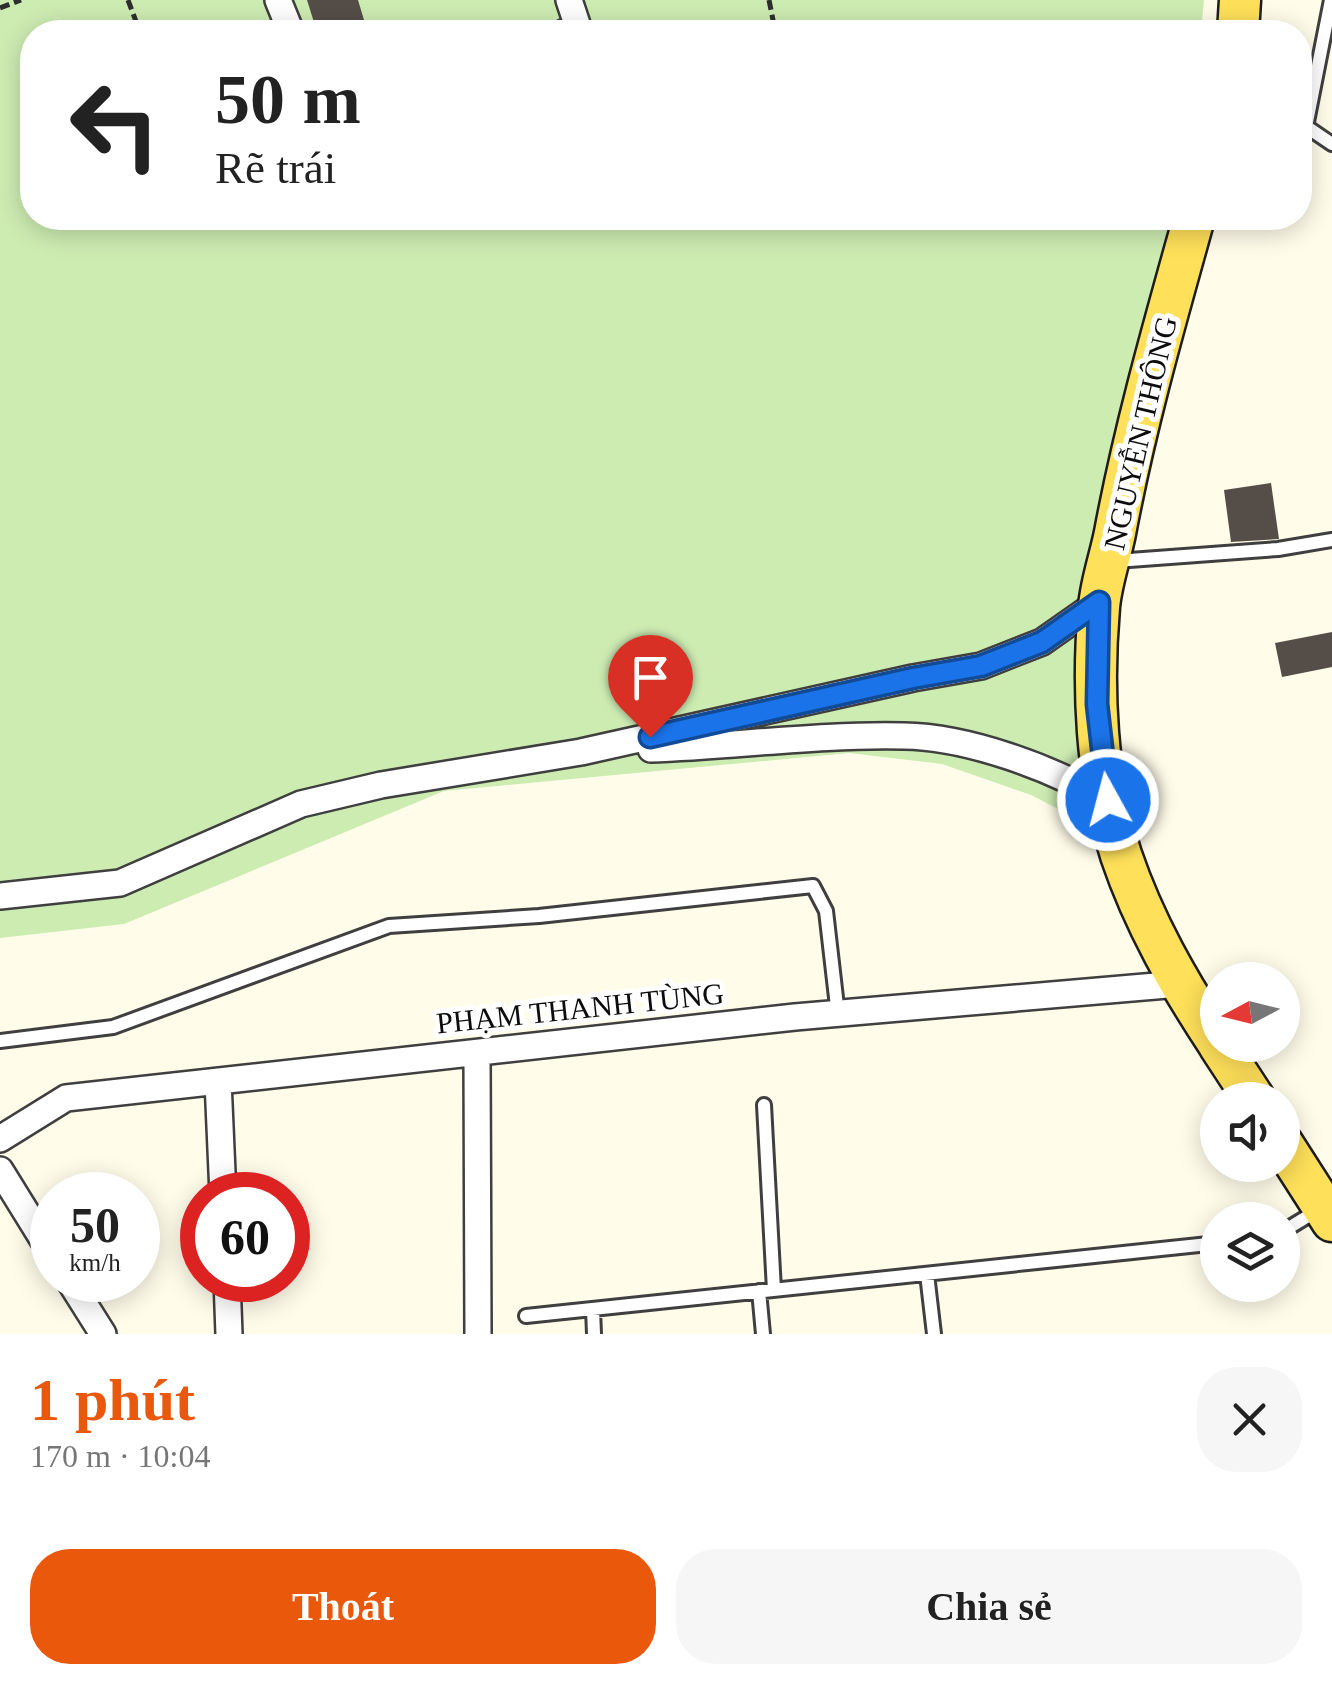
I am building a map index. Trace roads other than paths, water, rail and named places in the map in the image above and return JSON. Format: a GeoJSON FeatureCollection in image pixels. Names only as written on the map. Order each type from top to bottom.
{"type":"FeatureCollection","features":[{"type":"Feature","properties":{"kind":"main road","name":"NGUYỄN THÔNG"},"geometry":{"type":"LineString","coordinates":[[1191,230],[1132,444],[1099,602],[1097,704],[1108,800],[1120,852],[1140,904],[1179,984],[1200,1016]]}},
{"type":"Feature","properties":{"kind":"main road"},"geometry":{"type":"LineString","coordinates":[[1300,1171],[1328,1214]]}},
{"type":"Feature","properties":{"kind":"street"},"geometry":{"type":"LineString","coordinates":[[0,896],[120,883],[300,804],[381,785],[581,752],[981,666],[1042,642],[1099,602]]}},
{"type":"Feature","properties":{"kind":"street"},"geometry":{"type":"LineString","coordinates":[[581,752],[908,736],[978,748],[1052,771],[1108,800]]}},
{"type":"Feature","properties":{"kind":"street","name":"PHẠM THANH TÙNG"},"geometry":{"type":"LineString","coordinates":[[0,1139],[66,1098],[795,1017],[1179,984]]}},
{"type":"Feature","properties":{"kind":"street"},"geometry":{"type":"LineString","coordinates":[[477,1052],[478,1334]]}},
{"type":"Feature","properties":{"kind":"street"},"geometry":{"type":"LineString","coordinates":[[218,1081],[222,1172]]}},
{"type":"Feature","properties":{"kind":"street"},"geometry":{"type":"LineString","coordinates":[[0,1170],[30,1218]]}},
{"type":"Feature","properties":{"kind":"street"},"geometry":{"type":"LineString","coordinates":[[83,1302],[103,1334]]}},
{"type":"Feature","properties":{"kind":"street"},"geometry":{"type":"LineString","coordinates":[[228,1302],[229,1334]]}},
{"type":"Feature","properties":{"kind":"lane"},"geometry":{"type":"LineString","coordinates":[[1312,91],[1329,26],[1331,0]]}},
{"type":"Feature","properties":{"kind":"lane"},"geometry":{"type":"LineString","coordinates":[[1109,561],[1278,549],[1332,540]]}},
{"type":"Feature","properties":{"kind":"lane"},"geometry":{"type":"LineString","coordinates":[[0,1041],[112,1026],[389,926],[539,916],[814,886],[826,912],[838,1016]]}},
{"type":"Feature","properties":{"kind":"lane"},"geometry":{"type":"LineString","coordinates":[[764,1105],[774,1290]]}},
{"type":"Feature","properties":{"kind":"lane"},"geometry":{"type":"LineString","coordinates":[[1300,1225],[1328,1214]]}},
{"type":"Feature","properties":{"kind":"lane"},"geometry":{"type":"LineString","coordinates":[[526,1316],[1200,1245]]}},
{"type":"Feature","properties":{"kind":"lane"},"geometry":{"type":"LineString","coordinates":[[927,1274],[934,1334]]}},
{"type":"Feature","properties":{"kind":"lane"},"geometry":{"type":"LineString","coordinates":[[759,1291],[763,1334]]}},
{"type":"Feature","properties":{"kind":"lane"},"geometry":{"type":"LineString","coordinates":[[593,1309],[594,1334]]}}]}
